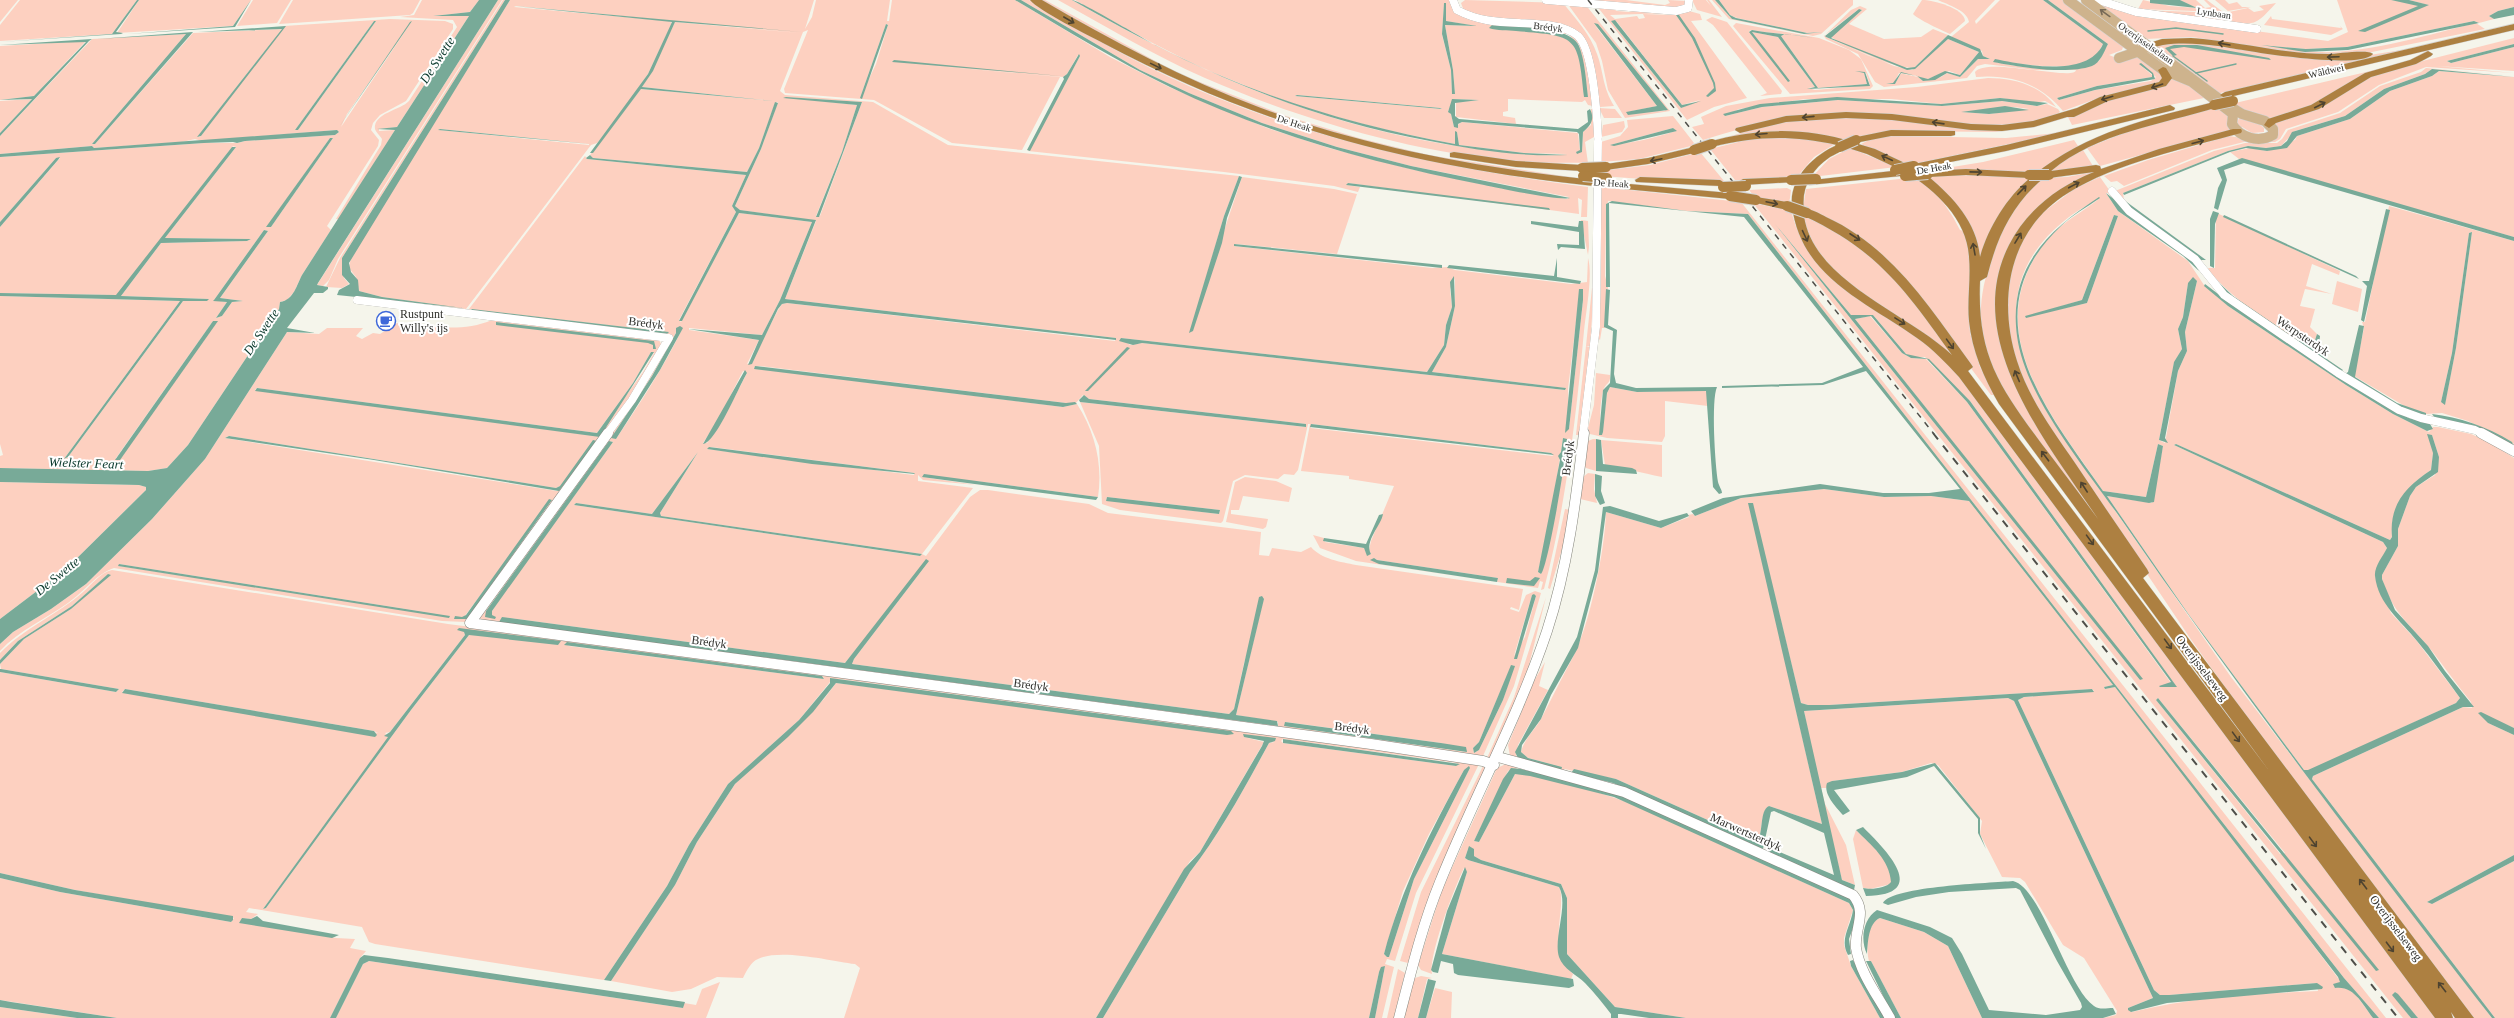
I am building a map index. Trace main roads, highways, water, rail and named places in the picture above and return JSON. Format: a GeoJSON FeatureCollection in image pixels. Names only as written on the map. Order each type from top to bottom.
{"type":"FeatureCollection","features":[{"type":"Feature","properties":{"kind":"highway","name":"De Heak"},"geometry":{"type":"LineString","coordinates":[[1035,0],[1167,72],[1227,99],[1288,121],[1354,141],[1423,158],[1498,171],[1583,175],[1594,183],[1607,182],[1721,185],[1815,181],[1899,173],[1921,170],[2076,136],[2138,116]]}},
{"type":"Feature","properties":{"kind":"highway","name":"De Heak"},"geometry":{"type":"LineString","coordinates":[[1052,0],[1142,50],[1232,93],[1303,119],[1378,142],[1583,175],[1607,182]]}},
{"type":"Feature","properties":{"kind":"highway","name":"Wâldwei"},"geometry":{"type":"LineString","coordinates":[[2228,100],[2441,44],[2514,27]]}},
{"type":"Feature","properties":{"kind":"highway","name":"Wâldwei"},"geometry":{"type":"LineString","coordinates":[[2138,116],[2228,100],[2514,34]]}},
{"type":"Feature","properties":{"kind":"highway"},"geometry":{"type":"LineString","coordinates":[[2133,50],[2160,41],[2196,40],[2263,51],[2317,57],[2356,56],[2441,44]]}},
{"type":"Feature","properties":{"kind":"highway"},"geometry":{"type":"LineString","coordinates":[[2269,124],[2272,121],[2315,107],[2368,75],[2413,62],[2428,54]]}},
{"type":"Feature","properties":{"kind":"highway"},"geometry":{"type":"LineString","coordinates":[[2017,441],[1966,376],[1946,356],[1920,334],[1844,284],[1822,263],[1807,242],[1797,214],[1800,184],[1815,163],[1840,147],[1856,140],[1887,134],[1911,132],[2007,133],[2038,127],[2104,99],[2163,84],[2167,78],[2163,70]]}},
{"type":"Feature","properties":{"kind":"highway"},"geometry":{"type":"LineString","coordinates":[[1911,132],[2005,136],[2076,136],[2126,129],[2210,102]]}},
{"type":"Feature","properties":{"kind":"highway"},"geometry":{"type":"LineString","coordinates":[[1583,175],[1606,167],[1648,162],[1694,150],[1711,142],[1759,125],[1824,115],[1886,117],[1986,128],[2024,126],[2066,115]]}},
{"type":"Feature","properties":{"kind":"highway"},"geometry":{"type":"LineString","coordinates":[[1899,173],[1921,170],[2049,175],[2098,170],[2237,131]]}},
{"type":"Feature","properties":{"kind":"highway"},"geometry":{"type":"LineString","coordinates":[[1711,142],[1757,134],[1809,136],[1864,148],[1910,170],[1943,195],[1960,215],[1968,230],[1976,259],[1974,301]]}},
{"type":"Feature","properties":{"kind":"highway"},"geometry":{"type":"LineString","coordinates":[[1974,301],[1992,236],[2007,208],[2036,176],[2076,136]]}},
{"type":"Feature","properties":{"kind":"highway"},"geometry":{"type":"LineString","coordinates":[[2098,170],[2049,202],[2033,217],[2020,235],[2010,255],[2003,276],[2000,301],[2002,327],[2015,372],[2035,412],[2148,582],[2177,634]]}},
{"type":"Feature","properties":{"kind":"highway"},"geometry":{"type":"LineString","coordinates":[[1607,182],[1730,196],[1787,206],[1807,213],[1854,236],[1893,268],[1992,401],[2017,441]]}},
{"type":"Feature","properties":{"kind":"highway","name":"Overijsselseweg"},"geometry":{"type":"LineString","coordinates":[[1974,301],[1978,342],[1988,371],[2003,401],[2406,942],[2466,1018]]}},
{"type":"Feature","properties":{"kind":"highway","name":"Overijsselseweg"},"geometry":{"type":"LineString","coordinates":[[2017,441],[2388,944],[2445,1018]]}},
{"type":"Feature","properties":{"kind":"main road","name":"Overijsselselaan"},"geometry":{"type":"LineString","coordinates":[[2068,0],[2125,42],[2126,49],[2161,54],[2228,100],[2238,114]]}},
{"type":"Feature","properties":{"kind":"main road","name":"Overijsselselaan"},"geometry":{"type":"LineString","coordinates":[[2086,0],[2133,50],[2163,70],[2192,82],[2238,114]]}},
{"type":"Feature","properties":{"kind":"main road"},"geometry":{"type":"LineString","coordinates":[[2238,114],[2257,118],[2269,124],[2274,134],[2266,138],[2253,138],[2237,131],[2232,124],[2238,114]]}},
{"type":"Feature","properties":{"kind":"main road"},"geometry":{"type":"LineString","coordinates":[[2237,131],[2266,136],[2269,131],[2262,123],[2238,114]]}},
{"type":"Feature","properties":{"kind":"water"},"geometry":{"type":"Polygon","coordinates":[[[137,0],[139,0],[116,32],[123,33],[121,34],[0,42],[112,34],[137,0]]]}},
{"type":"Feature","properties":{"kind":"water"},"geometry":{"type":"Polygon","coordinates":[[[251,0],[235,27],[127,34],[233,26],[251,0]]]}},
{"type":"Feature","properties":{"kind":"water","name":"De Swette"},"geometry":{"type":"Polygon","coordinates":[[[479,0],[498,0],[317,285],[328,287],[328,289],[323,293],[314,293],[287,328],[315,333],[287,332],[205,459],[152,519],[86,584],[51,609],[13,632],[0,644],[0,619],[66,569],[146,490],[146,487],[139,485],[0,482],[0,468],[148,471],[167,468],[188,445],[279,309],[280,302],[285,301],[292,295],[302,275],[395,130],[377,129],[397,127],[469,16],[433,16],[470,12],[479,0]]]}},
{"type":"Feature","properties":{"kind":"water"},"geometry":{"type":"Polygon","coordinates":[[[505,0],[510,0],[349,263],[351,272],[358,280],[359,291],[382,297],[463,308],[337,295],[339,290],[350,284],[342,275],[342,258],[505,0]]]}},
{"type":"Feature","properties":{"kind":"water"},"geometry":{"type":"Polygon","coordinates":[[[1015,0],[1021,0],[1140,70],[1189,93],[1262,123],[1337,147],[1411,166],[1570,198],[1541,196],[1403,168],[1284,134],[1207,104],[1170,87],[1111,56],[1015,0]]]}},
{"type":"Feature","properties":{"kind":"water"},"geometry":{"type":"Polygon","coordinates":[[[1072,0],[1099,13],[1154,44],[1116,24],[1072,0]]]}},
{"type":"Feature","properties":{"kind":"water"},"geometry":{"type":"Polygon","coordinates":[[[1715,0],[1719,0],[1730,15],[1736,18],[1807,33],[1823,32],[1804,34],[1732,19],[1715,0]]]}},
{"type":"Feature","properties":{"kind":"water"},"geometry":{"type":"Polygon","coordinates":[[[2043,0],[2048,0],[2108,44],[2102,57],[2095,65],[2081,69],[2056,70],[2029,68],[1993,62],[1995,59],[2038,66],[2070,65],[2084,62],[2095,55],[2103,44],[2043,0]]]}},
{"type":"Feature","properties":{"kind":"water"},"geometry":{"type":"Polygon","coordinates":[[[2150,0],[2180,0],[2197,8],[2150,3],[2150,0]]]}},
{"type":"Feature","properties":{"kind":"water"},"geometry":{"type":"Polygon","coordinates":[[[2391,0],[2409,0],[2429,5],[2365,32],[2358,31],[2418,6],[2391,0]]]}},
{"type":"Feature","properties":{"kind":"water"},"geometry":{"type":"Polygon","coordinates":[[[1444,3],[1446,3],[1446,21],[1477,26],[1445,25],[1453,70],[1455,94],[1452,94],[1451,70],[1442,34],[1444,3]]]}},
{"type":"Feature","properties":{"kind":"water"},"geometry":{"type":"Polygon","coordinates":[[[514,6],[802,32],[675,22],[653,71],[642,87],[774,101],[641,89],[593,153],[590,153],[648,74],[672,22],[514,6]]]}},
{"type":"Feature","properties":{"kind":"water"},"geometry":{"type":"Polygon","coordinates":[[[2514,7],[2514,15],[2494,19],[2489,16],[2498,11],[2514,7]]]}},
{"type":"Feature","properties":{"kind":"water"},"geometry":{"type":"Polygon","coordinates":[[[1859,9],[1862,10],[1831,38],[1907,68],[1915,67],[1948,35],[1980,49],[1983,56],[1990,59],[1978,59],[1960,77],[1947,73],[1935,80],[1923,81],[1917,76],[1928,79],[1945,71],[1960,75],[1979,52],[1948,39],[1915,69],[1907,70],[1825,36],[1859,9]]]}},
{"type":"Feature","properties":{"kind":"water"},"geometry":{"type":"Polygon","coordinates":[[[1676,15],[1679,15],[1695,38],[1715,83],[1716,91],[1708,97],[1706,96],[1714,88],[1713,83],[1692,38],[1676,15]]]}},
{"type":"Feature","properties":{"kind":"water"},"geometry":{"type":"Polygon","coordinates":[[[1615,20],[1682,105],[1701,101],[1681,108],[1611,21],[1615,20]]]}},
{"type":"Feature","properties":{"kind":"water"},"geometry":{"type":"Polygon","coordinates":[[[374,21],[376,21],[298,130],[295,130],[374,21]]]}},
{"type":"Feature","properties":{"kind":"water"},"geometry":{"type":"Polygon","coordinates":[[[412,21],[339,127],[410,22],[412,21]]]}},
{"type":"Feature","properties":{"kind":"water"},"geometry":{"type":"Polygon","coordinates":[[[2474,21],[2479,23],[2348,50],[2305,52],[2261,45],[2306,49],[2347,47],[2474,21]]]}},
{"type":"Feature","properties":{"kind":"water"},"geometry":{"type":"Polygon","coordinates":[[[1594,23],[1598,24],[1668,110],[1628,115],[1626,112],[1657,106],[1594,23]]]}},
{"type":"Feature","properties":{"kind":"water"},"geometry":{"type":"Polygon","coordinates":[[[886,24],[888,25],[862,99],[860,98],[886,24]]]}},
{"type":"Feature","properties":{"kind":"water"},"geometry":{"type":"Polygon","coordinates":[[[1492,25],[1540,28],[1564,34],[1573,39],[1579,46],[1583,58],[1588,97],[1584,97],[1579,61],[1576,50],[1571,43],[1563,38],[1552,35],[1489,28],[1492,25]]]}},
{"type":"Feature","properties":{"kind":"water"},"geometry":{"type":"Polygon","coordinates":[[[286,26],[201,136],[197,137],[282,29],[198,32],[286,26]]]}},
{"type":"Feature","properties":{"kind":"water"},"geometry":{"type":"Polygon","coordinates":[[[1752,30],[1785,34],[1781,36],[1818,88],[1867,84],[1864,73],[1855,71],[1865,72],[1870,86],[1807,89],[1815,87],[1778,37],[1752,32],[1790,81],[1788,82],[1749,32],[1752,30]]]}},
{"type":"Feature","properties":{"kind":"water"},"geometry":{"type":"Polygon","coordinates":[[[193,32],[95,144],[92,144],[186,34],[97,39],[193,32]]]}},
{"type":"Feature","properties":{"kind":"water"},"geometry":{"type":"Polygon","coordinates":[[[92,39],[0,136],[0,133],[32,99],[0,100],[34,96],[86,42],[0,45],[92,39]]]}},
{"type":"Feature","properties":{"kind":"water"},"geometry":{"type":"Polygon","coordinates":[[[1154,44],[1197,65],[1157,46],[1154,44]]]}},
{"type":"Feature","properties":{"kind":"water"},"geometry":{"type":"Polygon","coordinates":[[[2514,44],[2514,47],[2451,63],[2447,61],[2514,44]]]}},
{"type":"Feature","properties":{"kind":"water"},"geometry":{"type":"Polygon","coordinates":[[[2174,45],[2197,45],[2269,58],[2271,60],[2184,47],[2170,49],[2177,55],[2173,56],[2165,48],[2174,45]]]}},
{"type":"Feature","properties":{"kind":"water"},"geometry":{"type":"Polygon","coordinates":[[[1079,54],[1080,56],[1030,151],[1027,150],[1064,79],[1063,77],[1067,74],[1079,54]]]}},
{"type":"Feature","properties":{"kind":"water"},"geometry":{"type":"Polygon","coordinates":[[[894,60],[1061,76],[892,62],[894,60]]]}},
{"type":"Feature","properties":{"kind":"water"},"geometry":{"type":"Polygon","coordinates":[[[2141,63],[2153,73],[2155,79],[2095,90],[2059,100],[2057,98],[2097,86],[2152,77],[2152,74],[2139,64],[2141,63]]]}},
{"type":"Feature","properties":{"kind":"water"},"geometry":{"type":"Polygon","coordinates":[[[2432,69],[2514,77],[2439,71],[2432,76],[2390,91],[2350,119],[2297,136],[2287,148],[2267,151],[2246,148],[2230,152],[2124,195],[2123,193],[2228,151],[2248,146],[2266,148],[2281,146],[2287,141],[2292,132],[2345,116],[2384,89],[2425,74],[2432,69]]]}},
{"type":"Feature","properties":{"kind":"water"},"geometry":{"type":"Polygon","coordinates":[[[1901,72],[1915,76],[1901,73],[1895,84],[1886,84],[1893,83],[1901,72]]]}},
{"type":"Feature","properties":{"kind":"water"},"geometry":{"type":"Polygon","coordinates":[[[1235,82],[1302,106],[1416,136],[1455,144],[1455,131],[1457,132],[1459,145],[1524,153],[1568,155],[1516,154],[1481,150],[1430,141],[1381,131],[1334,118],[1289,103],[1235,82]]]}},
{"type":"Feature","properties":{"kind":"water"},"geometry":{"type":"Polygon","coordinates":[[[1295,96],[1440,108],[1442,109],[1295,96]]]}},
{"type":"Feature","properties":{"kind":"water"},"geometry":{"type":"Polygon","coordinates":[[[1837,97],[1941,104],[2000,98],[2048,103],[2037,106],[2002,101],[1942,106],[1838,100],[1762,107],[1725,116],[1723,114],[1760,104],[1837,97]]]}},
{"type":"Feature","properties":{"kind":"water"},"geometry":{"type":"Polygon","coordinates":[[[783,98],[862,102],[819,217],[816,217],[842,152],[857,105],[783,98]]]}},
{"type":"Feature","properties":{"kind":"water"},"geometry":{"type":"Polygon","coordinates":[[[1452,99],[1479,100],[1455,103],[1455,116],[1459,119],[1578,129],[1588,122],[1587,111],[1590,109],[1592,119],[1588,127],[1583,132],[1582,152],[1577,154],[1576,152],[1580,150],[1579,134],[1577,132],[1462,122],[1458,124],[1458,128],[1454,127],[1451,114],[1448,112],[1452,99]]]}},
{"type":"Feature","properties":{"kind":"water"},"geometry":{"type":"Polygon","coordinates":[[[775,102],[778,103],[761,149],[735,206],[740,210],[816,220],[785,299],[1116,338],[1116,340],[787,303],[782,304],[778,309],[752,364],[748,365],[759,340],[688,329],[762,335],[780,300],[812,222],[739,213],[682,321],[679,321],[736,212],[732,206],[746,175],[586,158],[590,155],[593,158],[747,172],[759,148],[775,102]]]}},
{"type":"Feature","properties":{"kind":"water"},"geometry":{"type":"Polygon","coordinates":[[[2005,106],[2029,110],[1989,114],[1961,112],[2005,106]]]}},
{"type":"Feature","properties":{"kind":"water"},"geometry":{"type":"Polygon","coordinates":[[[1673,128],[1677,131],[1614,146],[1610,145],[1673,128]]]}},
{"type":"Feature","properties":{"kind":"water"},"geometry":{"type":"Polygon","coordinates":[[[440,129],[590,144],[438,130],[440,129]]]}},
{"type":"Feature","properties":{"kind":"water"},"geometry":{"type":"Polygon","coordinates":[[[337,130],[339,132],[335,135],[245,141],[237,143],[204,143],[0,157],[0,154],[92,146],[94,148],[337,130]]]}},
{"type":"Feature","properties":{"kind":"water"},"geometry":{"type":"Polygon","coordinates":[[[330,138],[333,138],[271,227],[266,227],[330,138]]]}},
{"type":"Feature","properties":{"kind":"water"},"geometry":{"type":"Polygon","coordinates":[[[232,147],[236,147],[165,238],[251,239],[247,241],[161,243],[121,296],[209,299],[207,301],[183,301],[68,457],[64,459],[180,301],[0,296],[0,293],[116,295],[232,147]]]}},
{"type":"Feature","properties":{"kind":"water"},"geometry":{"type":"Polygon","coordinates":[[[60,157],[0,227],[0,222],[56,158],[60,157]]]}},
{"type":"Feature","properties":{"kind":"water"},"geometry":{"type":"Polygon","coordinates":[[[2242,158],[2514,237],[2514,241],[2244,163],[2224,170],[2227,180],[2218,210],[2214,208],[2218,188],[2222,180],[2217,168],[2242,158]]]}},
{"type":"Feature","properties":{"kind":"water"},"geometry":{"type":"Polygon","coordinates":[[[1239,176],[1242,177],[1227,218],[1222,243],[1193,331],[1189,333],[1224,216],[1239,176]]]}},
{"type":"Feature","properties":{"kind":"water"},"geometry":{"type":"Polygon","coordinates":[[[1348,183],[1549,208],[1550,210],[1346,185],[1348,183]]]}},
{"type":"Feature","properties":{"kind":"water"},"geometry":{"type":"Polygon","coordinates":[[[2106,193],[2191,258],[2199,271],[2183,256],[2118,211],[2106,193]]]}},
{"type":"Feature","properties":{"kind":"water"},"geometry":{"type":"Polygon","coordinates":[[[2099,197],[2100,198],[2075,215],[2068,220],[2080,210],[2099,197]]]}},
{"type":"Feature","properties":{"kind":"water"},"geometry":{"type":"Polygon","coordinates":[[[2124,200],[2206,260],[2201,260],[2127,205],[2124,200]]]}},
{"type":"Feature","properties":{"kind":"water"},"geometry":{"type":"Polygon","coordinates":[[[1612,201],[1687,211],[1748,214],[2344,978],[2379,1018],[2373,1018],[2362,1002],[2353,993],[2342,988],[2335,988],[2333,984],[2340,982],[2338,977],[2115,687],[2105,689],[2104,687],[2113,685],[1969,501],[1931,496],[1884,497],[1824,489],[1741,498],[1695,516],[1691,511],[1723,498],[1820,484],[1883,493],[1929,493],[1960,489],[1866,371],[1823,385],[1722,388],[1722,386],[1822,383],[1863,367],[1744,217],[1609,203],[1610,287],[1606,287],[1606,204],[1612,201]]]}},
{"type":"Feature","properties":{"kind":"water"},"geometry":{"type":"Polygon","coordinates":[[[2386,209],[2390,210],[2364,322],[2361,320],[2367,286],[2362,281],[2369,281],[2386,209]]]}},
{"type":"Feature","properties":{"kind":"water"},"geometry":{"type":"Polygon","coordinates":[[[2213,211],[2219,213],[2215,224],[2214,268],[2210,266],[2210,219],[2213,211]]]}},
{"type":"Feature","properties":{"kind":"water"},"geometry":{"type":"Polygon","coordinates":[[[2114,215],[2118,216],[2087,303],[2026,318],[2025,316],[2082,300],[2114,215]]]}},
{"type":"Feature","properties":{"kind":"water"},"geometry":{"type":"Polygon","coordinates":[[[2224,215],[2356,276],[2359,279],[2223,217],[2224,215]]]}},
{"type":"Feature","properties":{"kind":"water"},"geometry":{"type":"Polygon","coordinates":[[[1531,221],[1578,227],[1579,221],[1583,221],[1585,249],[1561,247],[1558,250],[1557,244],[1579,245],[1579,232],[1531,224],[1531,221]]]}},
{"type":"Feature","properties":{"kind":"water"},"geometry":{"type":"Polygon","coordinates":[[[1775,224],[1851,315],[1873,315],[1906,354],[1929,359],[1970,401],[2177,687],[2159,686],[2171,682],[1967,402],[1927,359],[1911,358],[1902,353],[1871,316],[1855,319],[2143,679],[2140,680],[1775,224]]]}},
{"type":"Feature","properties":{"kind":"water"},"geometry":{"type":"Polygon","coordinates":[[[2063,224],[2033,260],[2020,294],[2018,328],[2025,362],[2040,395],[2059,428],[2103,491],[2146,497],[2158,444],[2163,446],[2154,502],[2149,503],[2107,496],[2189,615],[2304,770],[2308,770],[2456,703],[2460,698],[2423,648],[2385,604],[2377,586],[2375,576],[2377,565],[2387,548],[2383,542],[2174,445],[2176,444],[2390,540],[2392,537],[2393,515],[2396,506],[2407,490],[2431,470],[2433,453],[2427,434],[2432,435],[2439,457],[2438,472],[2416,487],[2410,496],[2398,529],[2398,546],[2382,575],[2382,579],[2395,610],[2428,646],[2445,671],[2474,707],[2463,707],[2313,776],[2312,779],[2495,1018],[2492,1018],[2431,940],[2251,701],[2207,641],[2059,432],[2044,408],[2032,383],[2022,359],[2017,336],[2016,312],[2019,290],[2025,271],[2035,254],[2048,238],[2063,224]]]}},
{"type":"Feature","properties":{"kind":"water"},"geometry":{"type":"Polygon","coordinates":[[[264,230],[268,231],[220,298],[243,301],[232,302],[222,316],[216,318],[227,302],[213,301],[264,230]]]}},
{"type":"Feature","properties":{"kind":"water"},"geometry":{"type":"Polygon","coordinates":[[[2472,232],[2456,348],[2445,405],[2441,402],[2452,353],[2469,233],[2472,232]]]}},
{"type":"Feature","properties":{"kind":"water"},"geometry":{"type":"Polygon","coordinates":[[[1234,244],[1442,265],[1442,268],[1234,246],[1234,244]]]}},
{"type":"Feature","properties":{"kind":"water"},"geometry":{"type":"Polygon","coordinates":[[[1557,258],[1557,277],[1581,281],[1580,284],[1447,268],[1449,265],[1554,276],[1557,258]]]}},
{"type":"Feature","properties":{"kind":"water"},"geometry":{"type":"Polygon","coordinates":[[[2210,274],[2233,296],[2299,341],[2314,343],[2317,334],[2320,336],[2318,353],[2343,370],[2341,372],[2229,297],[2210,274]]]}},
{"type":"Feature","properties":{"kind":"water"},"geometry":{"type":"Polygon","coordinates":[[[1454,276],[1455,306],[1446,347],[1432,372],[1566,388],[1565,390],[1142,343],[1133,345],[1119,341],[1121,338],[1427,372],[1444,345],[1446,325],[1452,307],[1450,282],[1454,276]]]}},
{"type":"Feature","properties":{"kind":"water"},"geometry":{"type":"Polygon","coordinates":[[[2193,277],[2197,281],[2185,332],[2187,351],[2178,371],[2165,438],[2168,443],[2159,440],[2174,362],[2182,349],[2178,329],[2183,317],[2188,283],[2193,277]]]}},
{"type":"Feature","properties":{"kind":"water"},"geometry":{"type":"Polygon","coordinates":[[[2205,284],[2230,303],[2397,412],[2409,418],[2430,424],[2433,429],[2427,431],[2393,414],[2346,385],[2228,306],[2204,286],[2205,284]]]}},
{"type":"Feature","properties":{"kind":"water"},"geometry":{"type":"Polygon","coordinates":[[[1579,289],[1583,289],[1583,300],[1569,429],[1565,433],[1579,289]]]}},
{"type":"Feature","properties":{"kind":"water"},"geometry":{"type":"Polygon","coordinates":[[[1606,289],[1610,290],[1608,325],[1617,330],[1614,374],[1616,383],[1636,388],[1717,387],[1714,405],[1715,447],[1718,482],[1722,493],[1719,494],[1713,487],[1706,391],[1637,392],[1610,387],[1607,393],[1603,432],[1602,435],[1599,435],[1603,390],[1610,383],[1613,331],[1604,327],[1606,289]]]}},
{"type":"Feature","properties":{"kind":"water"},"geometry":{"type":"Polygon","coordinates":[[[471,310],[669,332],[667,334],[471,310]]]}},
{"type":"Feature","properties":{"kind":"water"},"geometry":{"type":"Polygon","coordinates":[[[213,321],[218,321],[120,460],[115,460],[213,321]]]}},
{"type":"Feature","properties":{"kind":"water"},"geometry":{"type":"Polygon","coordinates":[[[496,322],[654,341],[656,349],[653,349],[653,345],[648,343],[496,325],[496,322]]]}},
{"type":"Feature","properties":{"kind":"water"},"geometry":{"type":"Polygon","coordinates":[[[2359,325],[2364,326],[2355,377],[2397,403],[2426,413],[2426,417],[2407,411],[2345,374],[2348,372],[2359,325]]]}},
{"type":"Feature","properties":{"kind":"water"},"geometry":{"type":"Polygon","coordinates":[[[680,326],[683,328],[660,370],[616,439],[611,438],[652,376],[676,333],[676,328],[680,326]]]}},
{"type":"Feature","properties":{"kind":"water"},"geometry":{"type":"Polygon","coordinates":[[[1127,347],[1130,348],[1088,391],[1085,391],[1127,347]]]}},
{"type":"Feature","properties":{"kind":"water"},"geometry":{"type":"Polygon","coordinates":[[[651,352],[654,352],[600,437],[255,391],[257,388],[597,433],[633,383],[651,352]]]}},
{"type":"Feature","properties":{"kind":"water"},"geometry":{"type":"Polygon","coordinates":[[[755,366],[1066,403],[1075,402],[1077,404],[1063,407],[754,369],[755,366]]]}},
{"type":"Feature","properties":{"kind":"water"},"geometry":{"type":"Polygon","coordinates":[[[745,370],[747,373],[721,425],[708,441],[703,444],[745,370]]]}},
{"type":"Feature","properties":{"kind":"water"},"geometry":{"type":"Polygon","coordinates":[[[1084,395],[1089,399],[1306,424],[1306,427],[1080,402],[1079,400],[1084,395]]]}},
{"type":"Feature","properties":{"kind":"water"},"geometry":{"type":"Polygon","coordinates":[[[2432,414],[2452,417],[2492,431],[2512,442],[2514,447],[2469,425],[2435,418],[2432,414]]]}},
{"type":"Feature","properties":{"kind":"water"},"geometry":{"type":"Polygon","coordinates":[[[1311,424],[1551,453],[1554,455],[1310,427],[1311,424]]]}},
{"type":"Feature","properties":{"kind":"water"},"geometry":{"type":"Polygon","coordinates":[[[229,436],[556,488],[560,486],[593,440],[597,441],[559,491],[374,460],[225,438],[229,436]]]}},
{"type":"Feature","properties":{"kind":"water"},"geometry":{"type":"Polygon","coordinates":[[[1563,438],[1567,439],[1561,486],[1548,552],[1541,574],[1538,572],[1560,460],[1558,456],[1561,452],[1563,438]]]}},
{"type":"Feature","properties":{"kind":"water"},"geometry":{"type":"Polygon","coordinates":[[[1596,439],[1601,440],[1603,464],[1632,468],[1636,470],[1637,474],[1596,471],[1596,439]]]}},
{"type":"Feature","properties":{"kind":"water"},"geometry":{"type":"Polygon","coordinates":[[[609,441],[613,442],[492,611],[492,615],[496,617],[495,619],[485,617],[486,611],[609,441]]]}},
{"type":"Feature","properties":{"kind":"water"},"geometry":{"type":"Polygon","coordinates":[[[709,447],[915,474],[812,464],[707,449],[709,447]]]}},
{"type":"Feature","properties":{"kind":"water"},"geometry":{"type":"Polygon","coordinates":[[[698,452],[660,513],[661,516],[922,554],[920,556],[574,505],[576,503],[652,514],[698,452]]]}},
{"type":"Feature","properties":{"kind":"water"},"geometry":{"type":"Polygon","coordinates":[[[924,474],[1098,497],[1096,500],[922,477],[924,474]]]}},
{"type":"Feature","properties":{"kind":"water"},"geometry":{"type":"Polygon","coordinates":[[[1595,474],[1602,476],[1601,491],[1605,503],[1600,505],[1595,496],[1595,474]]]}},
{"type":"Feature","properties":{"kind":"water"},"geometry":{"type":"Polygon","coordinates":[[[1107,497],[1220,510],[1219,514],[1106,501],[1107,497]]]}},
{"type":"Feature","properties":{"kind":"water"},"geometry":{"type":"Polygon","coordinates":[[[549,499],[552,500],[467,619],[454,619],[455,616],[462,617],[466,615],[549,499]]]}},
{"type":"Feature","properties":{"kind":"water"},"geometry":{"type":"Polygon","coordinates":[[[1748,503],[1753,503],[1801,703],[1808,705],[1829,705],[2092,689],[2094,692],[2024,697],[2018,700],[2154,990],[2160,995],[2169,995],[2317,983],[2323,987],[2322,989],[2167,1003],[2131,1012],[2128,1010],[2128,1008],[2153,998],[2014,701],[2008,698],[1804,711],[1842,880],[1855,885],[1854,890],[1769,852],[1770,848],[1773,849],[1834,875],[1824,833],[1774,811],[1771,812],[1763,849],[1613,783],[1571,773],[1574,769],[1616,779],[1757,842],[1764,812],[1769,806],[1822,824],[1748,503]]]}},
{"type":"Feature","properties":{"kind":"water"},"geometry":{"type":"Polygon","coordinates":[[[1610,506],[1659,521],[1687,513],[1689,516],[1661,528],[1606,512],[1598,572],[1578,648],[1551,695],[1541,719],[1522,745],[1521,752],[1528,758],[1562,767],[1561,771],[1518,758],[1515,752],[1577,637],[1595,570],[1603,507],[1610,506]]]}},
{"type":"Feature","properties":{"kind":"water"},"geometry":{"type":"Polygon","coordinates":[[[1383,514],[1382,519],[1371,539],[1369,549],[1371,554],[1367,556],[1364,548],[1323,541],[1324,538],[1366,544],[1379,515],[1383,514]]]}},
{"type":"Feature","properties":{"kind":"water"},"geometry":{"type":"Polygon","coordinates":[[[1374,558],[1377,560],[1498,578],[1497,582],[1379,564],[1370,560],[1374,558]]]}},
{"type":"Feature","properties":{"kind":"water"},"geometry":{"type":"Polygon","coordinates":[[[926,559],[929,561],[854,659],[852,664],[1229,714],[1234,709],[1259,597],[1262,596],[1264,599],[1236,715],[1277,721],[1278,726],[499,622],[502,617],[845,663],[926,559]]]}},
{"type":"Feature","properties":{"kind":"water"},"geometry":{"type":"Polygon","coordinates":[[[119,564],[450,616],[449,618],[118,566],[119,564]]]}},
{"type":"Feature","properties":{"kind":"water"},"geometry":{"type":"Polygon","coordinates":[[[108,574],[111,575],[71,609],[24,639],[0,664],[0,660],[18,641],[72,606],[108,574]]]}},
{"type":"Feature","properties":{"kind":"water"},"geometry":{"type":"Polygon","coordinates":[[[1535,577],[1540,578],[1534,586],[1506,583],[1507,578],[1530,581],[1535,577]]]}},
{"type":"Feature","properties":{"kind":"water"},"geometry":{"type":"Polygon","coordinates":[[[1534,594],[1536,596],[1517,659],[1514,659],[1532,595],[1534,594]]]}},
{"type":"Feature","properties":{"kind":"water"},"geometry":{"type":"Polygon","coordinates":[[[459,628],[561,641],[558,645],[469,635],[411,710],[266,908],[263,909],[388,737],[384,736],[390,732],[465,635],[464,632],[457,630],[459,628]]]}},
{"type":"Feature","properties":{"kind":"water"},"geometry":{"type":"Polygon","coordinates":[[[567,642],[822,676],[824,679],[564,645],[567,642]]]}},
{"type":"Feature","properties":{"kind":"water"},"geometry":{"type":"Polygon","coordinates":[[[1511,665],[1515,666],[1503,700],[1479,750],[1474,753],[1473,748],[1479,742],[1511,665]]]}},
{"type":"Feature","properties":{"kind":"water"},"geometry":{"type":"Polygon","coordinates":[[[0,669],[119,689],[116,692],[0,672],[0,669]]]}},
{"type":"Feature","properties":{"kind":"water"},"geometry":{"type":"Polygon","coordinates":[[[830,678],[1231,731],[1234,734],[1227,735],[836,683],[813,712],[788,737],[735,784],[697,842],[675,885],[611,981],[604,980],[667,886],[689,845],[728,784],[799,720],[830,683],[830,678]]]}},
{"type":"Feature","properties":{"kind":"water"},"geometry":{"type":"Polygon","coordinates":[[[125,689],[374,731],[377,735],[375,737],[122,693],[125,689]]]}},
{"type":"Feature","properties":{"kind":"water"},"geometry":{"type":"Polygon","coordinates":[[[2158,698],[2379,970],[2376,971],[2156,700],[2158,698]]]}},
{"type":"Feature","properties":{"kind":"water"},"geometry":{"type":"Polygon","coordinates":[[[2481,712],[2514,728],[2514,735],[2488,723],[2478,713],[2481,712]]]}},
{"type":"Feature","properties":{"kind":"water"},"geometry":{"type":"Polygon","coordinates":[[[1285,722],[1466,747],[1467,752],[1284,726],[1285,722]]]}},
{"type":"Feature","properties":{"kind":"water"},"geometry":{"type":"Polygon","coordinates":[[[1243,734],[1276,738],[1275,741],[1269,743],[1232,809],[1190,872],[1103,1018],[1096,1018],[1184,869],[1200,852],[1262,746],[1264,741],[1244,737],[1243,734]]]}},
{"type":"Feature","properties":{"kind":"water"},"geometry":{"type":"Polygon","coordinates":[[[1283,739],[1460,764],[1456,766],[1283,743],[1283,739]]]}},
{"type":"Feature","properties":{"kind":"water"},"geometry":{"type":"Polygon","coordinates":[[[1935,763],[1980,818],[1980,834],[1986,849],[1978,833],[1978,819],[1934,766],[1907,777],[1834,790],[1850,811],[1843,815],[1828,796],[1826,787],[1827,783],[1832,781],[1902,772],[1935,763]]]}},
{"type":"Feature","properties":{"kind":"water"},"geometry":{"type":"Polygon","coordinates":[[[1469,766],[1470,768],[1414,879],[1389,957],[1387,957],[1384,954],[1391,929],[1408,883],[1428,838],[1464,770],[1469,766]]]}},
{"type":"Feature","properties":{"kind":"water"},"geometry":{"type":"Polygon","coordinates":[[[1511,768],[1521,769],[1615,792],[1851,898],[1858,914],[1849,939],[1851,954],[1848,955],[1845,943],[1846,932],[1853,910],[1849,903],[1614,797],[1530,776],[1515,774],[1479,842],[1474,841],[1503,779],[1511,768]]]}},
{"type":"Feature","properties":{"kind":"water"},"geometry":{"type":"Polygon","coordinates":[[[1863,827],[1882,847],[1898,869],[1900,880],[1896,888],[1886,894],[1866,896],[1863,888],[1878,888],[1886,886],[1891,882],[1887,866],[1879,853],[1856,830],[1863,827]]]}},
{"type":"Feature","properties":{"kind":"water"},"geometry":{"type":"Polygon","coordinates":[[[1469,846],[1474,849],[1474,856],[1481,860],[1561,884],[1567,898],[1567,954],[1615,1007],[1686,1018],[1649,1018],[1618,1014],[1618,1018],[1611,1018],[1611,1014],[1596,995],[1585,983],[1564,965],[1559,957],[1558,941],[1562,912],[1562,894],[1559,887],[1468,860],[1465,858],[1469,846]]]}},
{"type":"Feature","properties":{"kind":"water"},"geometry":{"type":"Polygon","coordinates":[[[2514,855],[2514,861],[2432,904],[2427,902],[2514,855]]]}},
{"type":"Feature","properties":{"kind":"water"},"geometry":{"type":"Polygon","coordinates":[[[1465,867],[1467,872],[1442,954],[1573,979],[1574,986],[1569,988],[1458,975],[1454,973],[1453,964],[1441,961],[1438,973],[1431,970],[1447,911],[1465,867]]]}},
{"type":"Feature","properties":{"kind":"water"},"geometry":{"type":"Polygon","coordinates":[[[0,873],[75,890],[233,916],[233,920],[231,922],[60,892],[0,878],[0,873]]]}},
{"type":"Feature","properties":{"kind":"water"},"geometry":{"type":"Polygon","coordinates":[[[2013,881],[2024,888],[2034,901],[2074,979],[2084,995],[2094,1006],[2101,1008],[2113,1008],[2116,1014],[2103,1018],[1982,1018],[1948,946],[1924,932],[1880,918],[1873,924],[1871,929],[1868,939],[1867,954],[1863,936],[1864,930],[1872,914],[1877,910],[1930,927],[1952,938],[1962,954],[1989,1010],[2046,1015],[2080,1010],[2082,1007],[2081,1003],[2020,890],[2016,888],[1949,892],[1916,897],[1888,905],[1883,903],[1890,897],[1923,889],[1965,884],[2013,881]]]}},
{"type":"Feature","properties":{"kind":"water"},"geometry":{"type":"Polygon","coordinates":[[[257,916],[263,921],[339,935],[332,938],[239,923],[242,918],[251,919],[257,916]]]}},
{"type":"Feature","properties":{"kind":"water"},"geometry":{"type":"Polygon","coordinates":[[[364,955],[685,1002],[683,1008],[369,961],[363,964],[336,1018],[330,1018],[360,958],[364,955]]]}},
{"type":"Feature","properties":{"kind":"water"},"geometry":{"type":"Polygon","coordinates":[[[1853,960],[1886,1018],[1880,1018],[1851,966],[1850,961],[1853,960]]]}},
{"type":"Feature","properties":{"kind":"water"},"geometry":{"type":"Polygon","coordinates":[[[1866,961],[1871,961],[1901,1018],[1894,1018],[1866,961]]]}},
{"type":"Feature","properties":{"kind":"water"},"geometry":{"type":"Polygon","coordinates":[[[1385,966],[1375,1018],[1369,1018],[1379,972],[1381,967],[1385,966]]]}},
{"type":"Feature","properties":{"kind":"water"},"geometry":{"type":"Polygon","coordinates":[[[1428,979],[1436,981],[1426,1018],[1418,1018],[1428,979]]]}},
{"type":"Feature","properties":{"kind":"water"},"geometry":{"type":"Polygon","coordinates":[[[2395,992],[2418,1018],[2411,1018],[2392,995],[2395,992]]]}},
{"type":"Feature","properties":{"kind":"water"},"geometry":{"type":"Polygon","coordinates":[[[0,1000],[117,1018],[77,1018],[0,1007],[0,1000]]]}},
{"type":"Feature","properties":{"kind":"waterway"},"geometry":{"type":"LineString","coordinates":[[2148,31],[2176,28],[2223,34]]}},
{"type":"Feature","properties":{"kind":"waterway"},"geometry":{"type":"LineString","coordinates":[[2173,56],[2196,73]]}},
{"type":"Feature","properties":{"kind":"waterway"},"geometry":{"type":"LineString","coordinates":[[2196,73],[2236,64]]}},
{"type":"Feature","properties":{"kind":"waterway"},"geometry":{"type":"LineString","coordinates":[[2196,73],[2207,81]]}},
{"type":"Feature","properties":{"kind":"railway"},"geometry":{"type":"LineString","coordinates":[[1588,0],[1934,434]]}},
{"type":"Feature","properties":{"kind":"railway"},"geometry":{"type":"LineString","coordinates":[[1933,433],[2398,1018]]}},
{"type":"Feature","properties":{"kind":"place","name":"Rustpunt Willy's ijs"},"geometry":{"type":"Point","coordinates":[386,321]}},
{"type":"Feature","properties":{"kind":"water label","name":"Wielster Feart"},"geometry":{"type":"Point","coordinates":[86,463]}}]}
